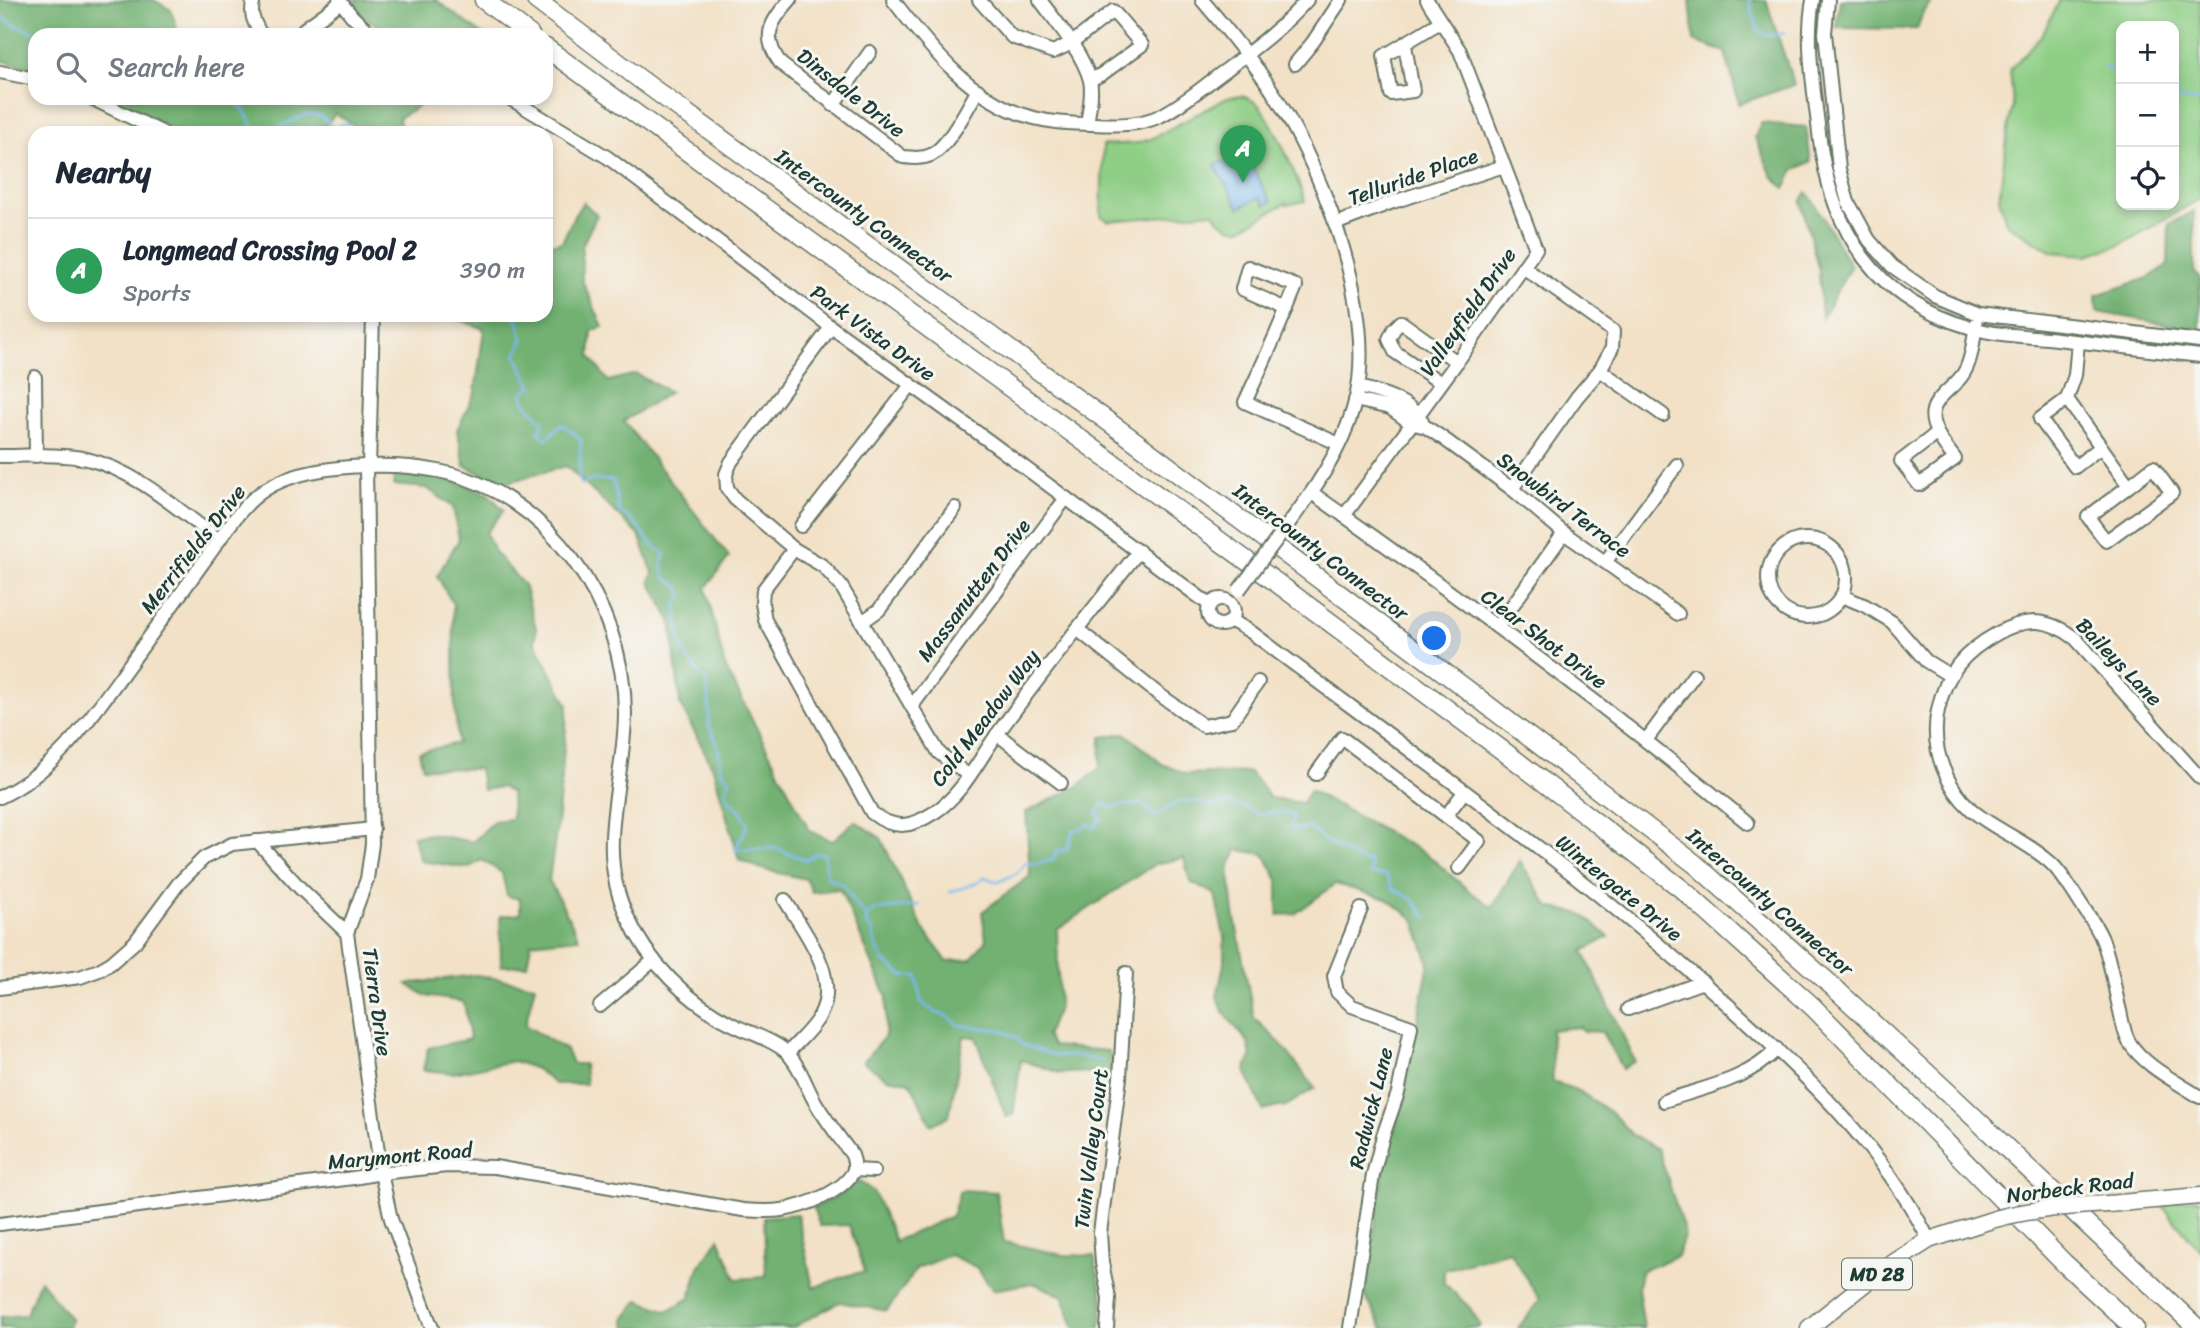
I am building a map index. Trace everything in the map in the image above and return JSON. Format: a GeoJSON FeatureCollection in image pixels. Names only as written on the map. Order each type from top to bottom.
{"type":"FeatureCollection","features":[{"type":"Feature","properties":{"kind":"highway"},"geometry":{"type":"LineString","coordinates":[[484,0],[521,28]]}},
{"type":"Feature","properties":{"kind":"highway","name":"Intercounty Connector"},"geometry":{"type":"LineString","coordinates":[[536,0],[652,89],[1132,439],[1695,864],[1931,1077],[2197,1328]]}},
{"type":"Feature","properties":{"kind":"highway"},"geometry":{"type":"LineString","coordinates":[[553,53],[1363,647],[1514,759],[1682,890],[1813,1007],[2064,1263],[2134,1328]]}},
{"type":"Feature","properties":{"kind":"main road","name":"Norbeck Road"},"geometry":{"type":"LineString","coordinates":[[1809,1328],[1879,1272],[1929,1240],[2020,1213],[2200,1196]]}},
{"type":"Feature","properties":{"kind":"street"},"geometry":{"type":"LineString","coordinates":[[254,0],[250,9],[257,28]]}},
{"type":"Feature","properties":{"kind":"street","name":"Dinsdale Drive"},"geometry":{"type":"LineString","coordinates":[[790,0],[777,14],[768,35],[774,55],[781,64],[903,157],[920,158],[932,154],[943,144],[978,90]]}},
{"type":"Feature","properties":{"kind":"street"},"geometry":{"type":"LineString","coordinates":[[893,0],[917,32],[954,72],[1005,107],[1031,118],[1057,123],[1129,125],[1159,116],[1181,104],[1286,23],[1307,0]]}},
{"type":"Feature","properties":{"kind":"street"},"geometry":{"type":"LineString","coordinates":[[979,0],[1012,37],[1053,52],[1072,43],[1112,11],[1142,45],[1090,80]]}},
{"type":"Feature","properties":{"kind":"street"},"geometry":{"type":"LineString","coordinates":[[1040,0],[1072,43],[1090,80],[1087,124]]}},
{"type":"Feature","properties":{"kind":"street"},"geometry":{"type":"LineString","coordinates":[[1202,0],[1268,85],[1315,172],[1335,223],[1356,302],[1360,337],[1357,393],[1339,444],[1312,493],[1231,603]]}},
{"type":"Feature","properties":{"kind":"street"},"geometry":{"type":"LineString","coordinates":[[1295,64],[1341,0]]}},
{"type":"Feature","properties":{"kind":"street","name":"Valleyfield Drive"},"geometry":{"type":"LineString","coordinates":[[1344,516],[1536,249],[1460,51],[1427,0]]}},
{"type":"Feature","properties":{"kind":"street"},"geometry":{"type":"LineString","coordinates":[[1813,0],[1810,34],[1821,148],[1829,190],[1842,222],[1869,265],[1898,293],[1928,312],[1975,330],[2200,356]]}},
{"type":"Feature","properties":{"kind":"street"},"geometry":{"type":"LineString","coordinates":[[1828,0],[1825,33],[1839,169],[1848,202],[1869,240],[1892,266],[1935,296],[1978,314],[2200,341]]}},
{"type":"Feature","properties":{"kind":"street"},"geometry":{"type":"LineString","coordinates":[[304,28],[340,1],[365,28]]}},
{"type":"Feature","properties":{"kind":"street"},"geometry":{"type":"LineString","coordinates":[[1405,45],[1440,22]]}},
{"type":"Feature","properties":{"kind":"street"},"geometry":{"type":"LineString","coordinates":[[833,105],[870,52]]}},
{"type":"Feature","properties":{"kind":"street"},"geometry":{"type":"LineString","coordinates":[[0,72],[28,78]]}},
{"type":"Feature","properties":{"kind":"street"},"geometry":{"type":"LineString","coordinates":[[106,105],[149,126]]}},
{"type":"Feature","properties":{"kind":"street","name":"Park Vista Drive"},"geometry":{"type":"LineString","coordinates":[[521,105],[607,157],[831,327],[1210,605]]}},
{"type":"Feature","properties":{"kind":"street","name":"Telluride Place"},"geometry":{"type":"LineString","coordinates":[[1335,223],[1504,166]]}},
{"type":"Feature","properties":{"kind":"street"},"geometry":{"type":"LineString","coordinates":[[1512,489],[1577,397],[1600,370],[1612,348],[1613,331],[1523,267]]}},
{"type":"Feature","properties":{"kind":"street"},"geometry":{"type":"LineString","coordinates":[[1287,309],[1245,402],[1339,444]]}},
{"type":"Feature","properties":{"kind":"street"},"geometry":{"type":"LineString","coordinates":[[1936,434],[1935,404],[1962,376],[1969,362],[1978,314]]}},
{"type":"Feature","properties":{"kind":"street","name":"Tierra Drive"},"geometry":{"type":"LineString","coordinates":[[373,322],[367,467],[373,829],[367,879],[355,918],[347,933],[381,1173],[391,1219],[432,1328]]}},
{"type":"Feature","properties":{"kind":"street"},"geometry":{"type":"LineString","coordinates":[[1441,383],[1395,352],[1389,339],[1394,329],[1401,322],[1457,362]]}},
{"type":"Feature","properties":{"kind":"street"},"geometry":{"type":"LineString","coordinates":[[831,327],[731,462],[726,474],[727,488],[735,499],[794,549],[823,566],[841,586],[939,753],[968,775]]}},
{"type":"Feature","properties":{"kind":"street"},"geometry":{"type":"LineString","coordinates":[[2078,342],[2075,375],[2067,399],[2040,419],[2075,467],[2101,447]]}},
{"type":"Feature","properties":{"kind":"street"},"geometry":{"type":"LineString","coordinates":[[1600,370],[1663,415]]}},
{"type":"Feature","properties":{"kind":"street"},"geometry":{"type":"LineString","coordinates":[[35,377],[36,456]]}},
{"type":"Feature","properties":{"kind":"street"},"geometry":{"type":"LineString","coordinates":[[801,527],[911,385]]}},
{"type":"Feature","properties":{"kind":"street","name":"Snowbird Terrace"},"geometry":{"type":"LineString","coordinates":[[1357,393],[1414,419],[1512,489],[1564,533],[1678,614]]}},
{"type":"Feature","properties":{"kind":"street"},"geometry":{"type":"LineString","coordinates":[[2067,399],[2129,486]]}},
{"type":"Feature","properties":{"kind":"street"},"geometry":{"type":"LineString","coordinates":[[0,456],[84,458],[114,467],[134,478],[219,540]]}},
{"type":"Feature","properties":{"kind":"street"},"geometry":{"type":"LineString","coordinates":[[1606,561],[1677,465]]}},
{"type":"Feature","properties":{"kind":"street","name":"Merrifields Drive"},"geometry":{"type":"LineString","coordinates":[[0,797],[47,766],[79,733],[219,540],[246,506],[264,490],[283,479],[316,470],[367,467],[419,467],[458,475],[490,487],[532,517],[560,544],[582,571],[603,609],[616,646],[624,685],[625,715],[611,824],[613,863],[625,911],[639,939],[653,960],[676,985],[706,1009],[731,1024],[773,1042],[788,1053],[816,1103],[852,1155],[853,1170]]}},
{"type":"Feature","properties":{"kind":"street"},"geometry":{"type":"LineString","coordinates":[[2153,467],[2172,493],[2106,541],[2088,517],[2129,486],[2153,467]]}},
{"type":"Feature","properties":{"kind":"street","name":"Clear Shot Drive"},"geometry":{"type":"LineString","coordinates":[[1312,493],[1647,739],[1748,823]]}},
{"type":"Feature","properties":{"kind":"street","name":"Massanutten Drive"},"geometry":{"type":"LineString","coordinates":[[912,706],[1066,498]]}},
{"type":"Feature","properties":{"kind":"street"},"geometry":{"type":"LineString","coordinates":[[862,622],[879,610],[955,508]]}},
{"type":"Feature","properties":{"kind":"street"},"geometry":{"type":"LineString","coordinates":[[1497,627],[1564,533]]}},
{"type":"Feature","properties":{"kind":"street"},"geometry":{"type":"LineString","coordinates":[[1800,539],[1818,540],[1834,549],[1843,560],[1846,573],[1842,596],[1829,610],[1815,616],[1792,614],[1780,607],[1771,593],[1768,580],[1769,567],[1774,556],[1782,547],[1800,539]]}},
{"type":"Feature","properties":{"kind":"street","name":"Cold Meadow Way"},"geometry":{"type":"LineString","coordinates":[[794,549],[763,590],[765,620],[872,813],[884,822],[897,825],[912,824],[936,811],[953,797],[997,734],[1139,551]]}},
{"type":"Feature","properties":{"kind":"street"},"geometry":{"type":"LineString","coordinates":[[1842,596],[1866,606],[1892,622],[1926,661],[1949,675]]}},
{"type":"Feature","properties":{"kind":"street"},"geometry":{"type":"LineString","coordinates":[[1224,599],[1231,603],[1235,612],[1232,621],[1224,625],[1216,624],[1209,618],[1210,605],[1214,601],[1224,599]]}},
{"type":"Feature","properties":{"kind":"street","name":"Wintergate Drive"},"geometry":{"type":"LineString","coordinates":[[1232,621],[1251,632],[1584,881],[1703,982],[1777,1049],[1842,1115],[1902,1191],[1929,1240]]}},
{"type":"Feature","properties":{"kind":"street","name":"Baileys Lane"},"geometry":{"type":"LineString","coordinates":[[2200,778],[2076,639],[2063,629],[2041,621],[2024,622],[2008,628],[1968,654],[1949,675],[1941,696],[1936,732],[1939,759],[1950,785],[1968,809],[2030,848],[2061,873],[2102,940],[2129,1042],[2148,1063],[2200,1097]]}},
{"type":"Feature","properties":{"kind":"street"},"geometry":{"type":"LineString","coordinates":[[1077,629],[1203,726],[1232,720],[1258,682]]}},
{"type":"Feature","properties":{"kind":"street"},"geometry":{"type":"LineString","coordinates":[[1647,739],[1694,675]]}},
{"type":"Feature","properties":{"kind":"street"},"geometry":{"type":"LineString","coordinates":[[997,734],[1061,783]]}},
{"type":"Feature","properties":{"kind":"street"},"geometry":{"type":"LineString","coordinates":[[1316,774],[1342,737],[1479,841],[1459,868]]}},
{"type":"Feature","properties":{"kind":"street"},"geometry":{"type":"LineString","coordinates":[[1446,816],[1464,792]]}},
{"type":"Feature","properties":{"kind":"street"},"geometry":{"type":"LineString","coordinates":[[0,988],[80,977],[111,963],[135,942],[178,884],[204,858],[233,844],[373,829]]}},
{"type":"Feature","properties":{"kind":"street"},"geometry":{"type":"LineString","coordinates":[[257,841],[300,888],[347,933]]}},
{"type":"Feature","properties":{"kind":"street"},"geometry":{"type":"LineString","coordinates":[[785,900],[816,954],[825,976],[826,992],[820,1016],[788,1053]]}},
{"type":"Feature","properties":{"kind":"street","name":"Radwick Lane"},"geometry":{"type":"LineString","coordinates":[[1350,1328],[1373,1175],[1398,1093],[1411,1027],[1352,1006],[1337,992],[1334,976],[1361,909]]}},
{"type":"Feature","properties":{"kind":"street"},"geometry":{"type":"LineString","coordinates":[[600,1006],[653,960]]}},
{"type":"Feature","properties":{"kind":"street","name":"Twin Valley Court"},"geometry":{"type":"LineString","coordinates":[[1107,1328],[1109,1298],[1102,1263],[1100,1233],[1120,1078],[1126,973]]}},
{"type":"Feature","properties":{"kind":"street"},"geometry":{"type":"LineString","coordinates":[[1628,1009],[1703,982]]}},
{"type":"Feature","properties":{"kind":"street"},"geometry":{"type":"LineString","coordinates":[[1664,1101],[1748,1073],[1777,1049]]}},
{"type":"Feature","properties":{"kind":"street","name":"Marymont Road"},"geometry":{"type":"LineString","coordinates":[[0,1224],[381,1173],[447,1167],[495,1167],[743,1210],[782,1210],[813,1201],[842,1185],[850,1178],[853,1170]]}},
{"type":"Feature","properties":{"kind":"street"},"geometry":{"type":"LineString","coordinates":[[853,1170],[874,1171]]}},
{"type":"Feature","properties":{"kind":"green space"},"geometry":{"type":"Polygon","coordinates":[[[0,0],[154,0],[171,10],[177,28],[28,28],[28,68],[0,60],[0,0]]]}},
{"type":"Feature","properties":{"kind":"green space"},"geometry":{"type":"Polygon","coordinates":[[[348,0],[436,0],[474,28],[382,28],[357,12],[348,0]]]}},
{"type":"Feature","properties":{"kind":"green space"},"geometry":{"type":"Polygon","coordinates":[[[1690,0],[1766,0],[1794,85],[1739,104],[1725,52],[1694,41],[1690,0]]]}},
{"type":"Feature","properties":{"kind":"green space"},"geometry":{"type":"Polygon","coordinates":[[[1840,0],[1933,0],[1922,15],[1917,29],[1836,28],[1840,0]]]}},
{"type":"Feature","properties":{"kind":"green space"},"geometry":{"type":"Polygon","coordinates":[[[2060,0],[2200,0],[2200,199],[2118,246],[2087,255],[2052,252],[2006,223],[1999,198],[2013,106],[2010,69],[2042,35],[2060,0]]]}},
{"type":"Feature","properties":{"kind":"green space"},"geometry":{"type":"Polygon","coordinates":[[[1241,96],[1256,103],[1277,134],[1305,201],[1286,203],[1241,229],[1224,225],[1214,212],[1109,221],[1101,216],[1103,145],[1137,143],[1151,139],[1227,98],[1241,96]]]}},
{"type":"Feature","properties":{"kind":"green space"},"geometry":{"type":"Polygon","coordinates":[[[124,105],[420,105],[399,118],[400,126],[355,126],[335,113],[326,126],[167,126],[124,105]]]}},
{"type":"Feature","properties":{"kind":"green space"},"geometry":{"type":"Polygon","coordinates":[[[1761,123],[1806,127],[1811,162],[1794,170],[1785,188],[1772,176],[1755,137],[1761,123]]]}},
{"type":"Feature","properties":{"kind":"green space"},"geometry":{"type":"Polygon","coordinates":[[[1807,192],[1851,266],[1822,318],[1819,271],[1801,202],[1807,192]]]}},
{"type":"Feature","properties":{"kind":"green space"},"geometry":{"type":"Polygon","coordinates":[[[583,202],[597,215],[582,246],[582,280],[603,327],[592,331],[590,356],[608,381],[636,374],[670,392],[624,421],[729,557],[706,588],[725,667],[809,830],[832,841],[855,821],[881,838],[923,929],[947,961],[971,959],[986,940],[982,912],[1030,876],[1026,812],[1077,787],[1100,768],[1101,737],[1125,733],[1162,764],[1186,774],[1250,772],[1270,798],[1302,803],[1310,790],[1428,855],[1492,907],[1520,861],[1549,907],[1582,914],[1609,937],[1583,951],[1635,1061],[1622,1069],[1602,1032],[1584,1031],[1580,1027],[1551,1030],[1553,1082],[1579,1091],[1614,1115],[1632,1135],[1658,1149],[1685,1234],[1677,1256],[1641,1271],[1638,1288],[1644,1328],[1518,1328],[1540,1300],[1509,1251],[1444,1270],[1444,1283],[1470,1308],[1480,1325],[1478,1328],[1383,1328],[1364,1294],[1384,1166],[1402,1100],[1429,963],[1414,919],[1387,899],[1335,884],[1295,914],[1278,915],[1278,880],[1264,854],[1237,850],[1229,867],[1234,913],[1254,1018],[1281,1044],[1315,1088],[1286,1106],[1263,1110],[1245,1071],[1251,1056],[1248,1042],[1224,1013],[1217,997],[1224,964],[1224,937],[1215,894],[1190,882],[1184,858],[1155,864],[1057,930],[1059,1006],[1046,1036],[1053,1046],[1108,1051],[1113,1061],[1110,1072],[1060,1073],[1021,1060],[1013,1115],[1006,1117],[976,1037],[964,1036],[949,1116],[931,1125],[910,1082],[887,1078],[863,1062],[885,1036],[887,997],[840,889],[812,892],[806,879],[765,870],[739,860],[713,768],[680,704],[671,621],[650,582],[653,573],[639,535],[566,466],[501,484],[465,466],[457,430],[475,393],[484,329],[464,322],[553,322],[553,244],[562,242],[583,202]]]}},
{"type":"Feature","properties":{"kind":"green space"},"geometry":{"type":"Polygon","coordinates":[[[2194,211],[2194,271],[2200,279],[2200,330],[2097,312],[2096,295],[2148,278],[2168,265],[2169,224],[2194,211]]]}},
{"type":"Feature","properties":{"kind":"green space"},"geometry":{"type":"Polygon","coordinates":[[[395,472],[432,473],[487,493],[504,510],[486,533],[494,552],[524,585],[536,628],[535,642],[568,705],[557,826],[549,880],[579,938],[531,943],[527,965],[501,966],[500,916],[520,914],[520,899],[507,896],[502,873],[482,860],[468,868],[421,861],[413,836],[431,834],[473,842],[494,821],[512,819],[511,793],[501,787],[483,790],[479,769],[423,768],[419,752],[458,743],[453,604],[437,576],[459,539],[453,507],[427,488],[393,485],[395,472]]]}},
{"type":"Feature","properties":{"kind":"green space"},"geometry":{"type":"Polygon","coordinates":[[[475,975],[535,985],[525,1025],[566,1050],[572,1064],[584,1064],[586,1084],[555,1084],[536,1069],[514,1061],[453,1073],[423,1070],[428,1048],[470,1039],[464,1002],[426,996],[407,984],[475,975]]]}},
{"type":"Feature","properties":{"kind":"green space"},"geometry":{"type":"Polygon","coordinates":[[[858,1181],[873,1191],[895,1241],[952,1216],[960,1190],[996,1192],[1004,1242],[1063,1255],[1094,1256],[1103,1300],[1100,1328],[1074,1328],[1063,1296],[1033,1283],[993,1290],[976,1267],[950,1255],[917,1268],[887,1311],[839,1302],[792,1328],[627,1328],[624,1319],[639,1300],[667,1311],[690,1298],[699,1267],[719,1238],[736,1279],[766,1277],[764,1217],[797,1214],[813,1287],[865,1272],[849,1225],[820,1226],[813,1208],[845,1192],[858,1181]]]}},
{"type":"Feature","properties":{"kind":"green space"},"geometry":{"type":"Polygon","coordinates":[[[2200,1199],[2200,1250],[2159,1202],[2200,1199]]]}},
{"type":"Feature","properties":{"kind":"green space"},"geometry":{"type":"Polygon","coordinates":[[[40,1280],[71,1320],[67,1328],[0,1328],[0,1317],[26,1315],[40,1280]]]}},
{"type":"Feature","properties":{"kind":"water"},"geometry":{"type":"Polygon","coordinates":[[[1248,159],[1271,202],[1265,205],[1260,197],[1239,208],[1215,165],[1225,161],[1230,169],[1248,159]]]}},
{"type":"Feature","properties":{"kind":"waterway"},"geometry":{"type":"LineString","coordinates":[[1749,0],[1758,30],[1768,36],[1786,33]]}},
{"type":"Feature","properties":{"kind":"waterway"},"geometry":{"type":"LineString","coordinates":[[0,15],[28,30]]}},
{"type":"Feature","properties":{"kind":"waterway"},"geometry":{"type":"LineString","coordinates":[[2105,66],[2107,69],[2116,68]]}},
{"type":"Feature","properties":{"kind":"waterway"},"geometry":{"type":"LineString","coordinates":[[2179,98],[2200,100]]}},
{"type":"Feature","properties":{"kind":"waterway"},"geometry":{"type":"LineString","coordinates":[[240,105],[252,126]]}},
{"type":"Feature","properties":{"kind":"waterway"},"geometry":{"type":"LineString","coordinates":[[282,126],[306,114],[321,116],[332,126]]}},
{"type":"Feature","properties":{"kind":"waterway"},"geometry":{"type":"LineString","coordinates":[[336,126],[347,123],[349,126]]}},
{"type":"Feature","properties":{"kind":"waterway"},"geometry":{"type":"LineString","coordinates":[[518,322],[523,339],[516,356],[532,386],[522,393],[524,401],[543,422],[539,433],[547,439],[561,424],[574,433],[581,441],[579,480],[582,485],[591,480],[613,480],[619,512],[633,522],[651,544],[664,553],[662,565],[665,578],[679,586],[682,597],[676,606],[681,644],[687,658],[707,682],[709,726],[718,746],[721,771],[730,780],[725,790],[728,799],[740,810],[748,825],[735,850],[775,848],[806,860],[816,853],[824,854],[827,877],[844,885],[866,916],[876,910],[919,905]]}},
{"type":"Feature","properties":{"kind":"waterway"},"geometry":{"type":"LineString","coordinates":[[950,892],[977,883],[985,877],[998,882],[1016,874],[1025,863],[1037,864],[1053,860],[1057,851],[1067,850],[1073,830],[1088,824],[1095,827],[1101,818],[1097,813],[1104,804],[1113,808],[1141,803],[1155,816],[1180,801],[1201,802],[1212,806],[1228,803],[1243,806],[1257,814],[1281,812],[1294,815],[1291,827],[1310,828],[1342,851],[1364,862],[1369,860],[1371,874],[1386,875],[1393,889],[1412,899],[1427,918]]}},
{"type":"Feature","properties":{"kind":"waterway"},"geometry":{"type":"LineString","coordinates":[[866,916],[866,924],[873,931],[874,941],[883,960],[903,976],[917,976],[921,1002],[934,1012],[949,1017],[958,1025],[1001,1030],[1016,1037],[1023,1045],[1057,1056],[1103,1060]]}},
{"type":"Feature","properties":{"kind":"place","name":"Longmead Crossing Pool 2"},"geometry":{"type":"Point","coordinates":[1243,183]}}]}
